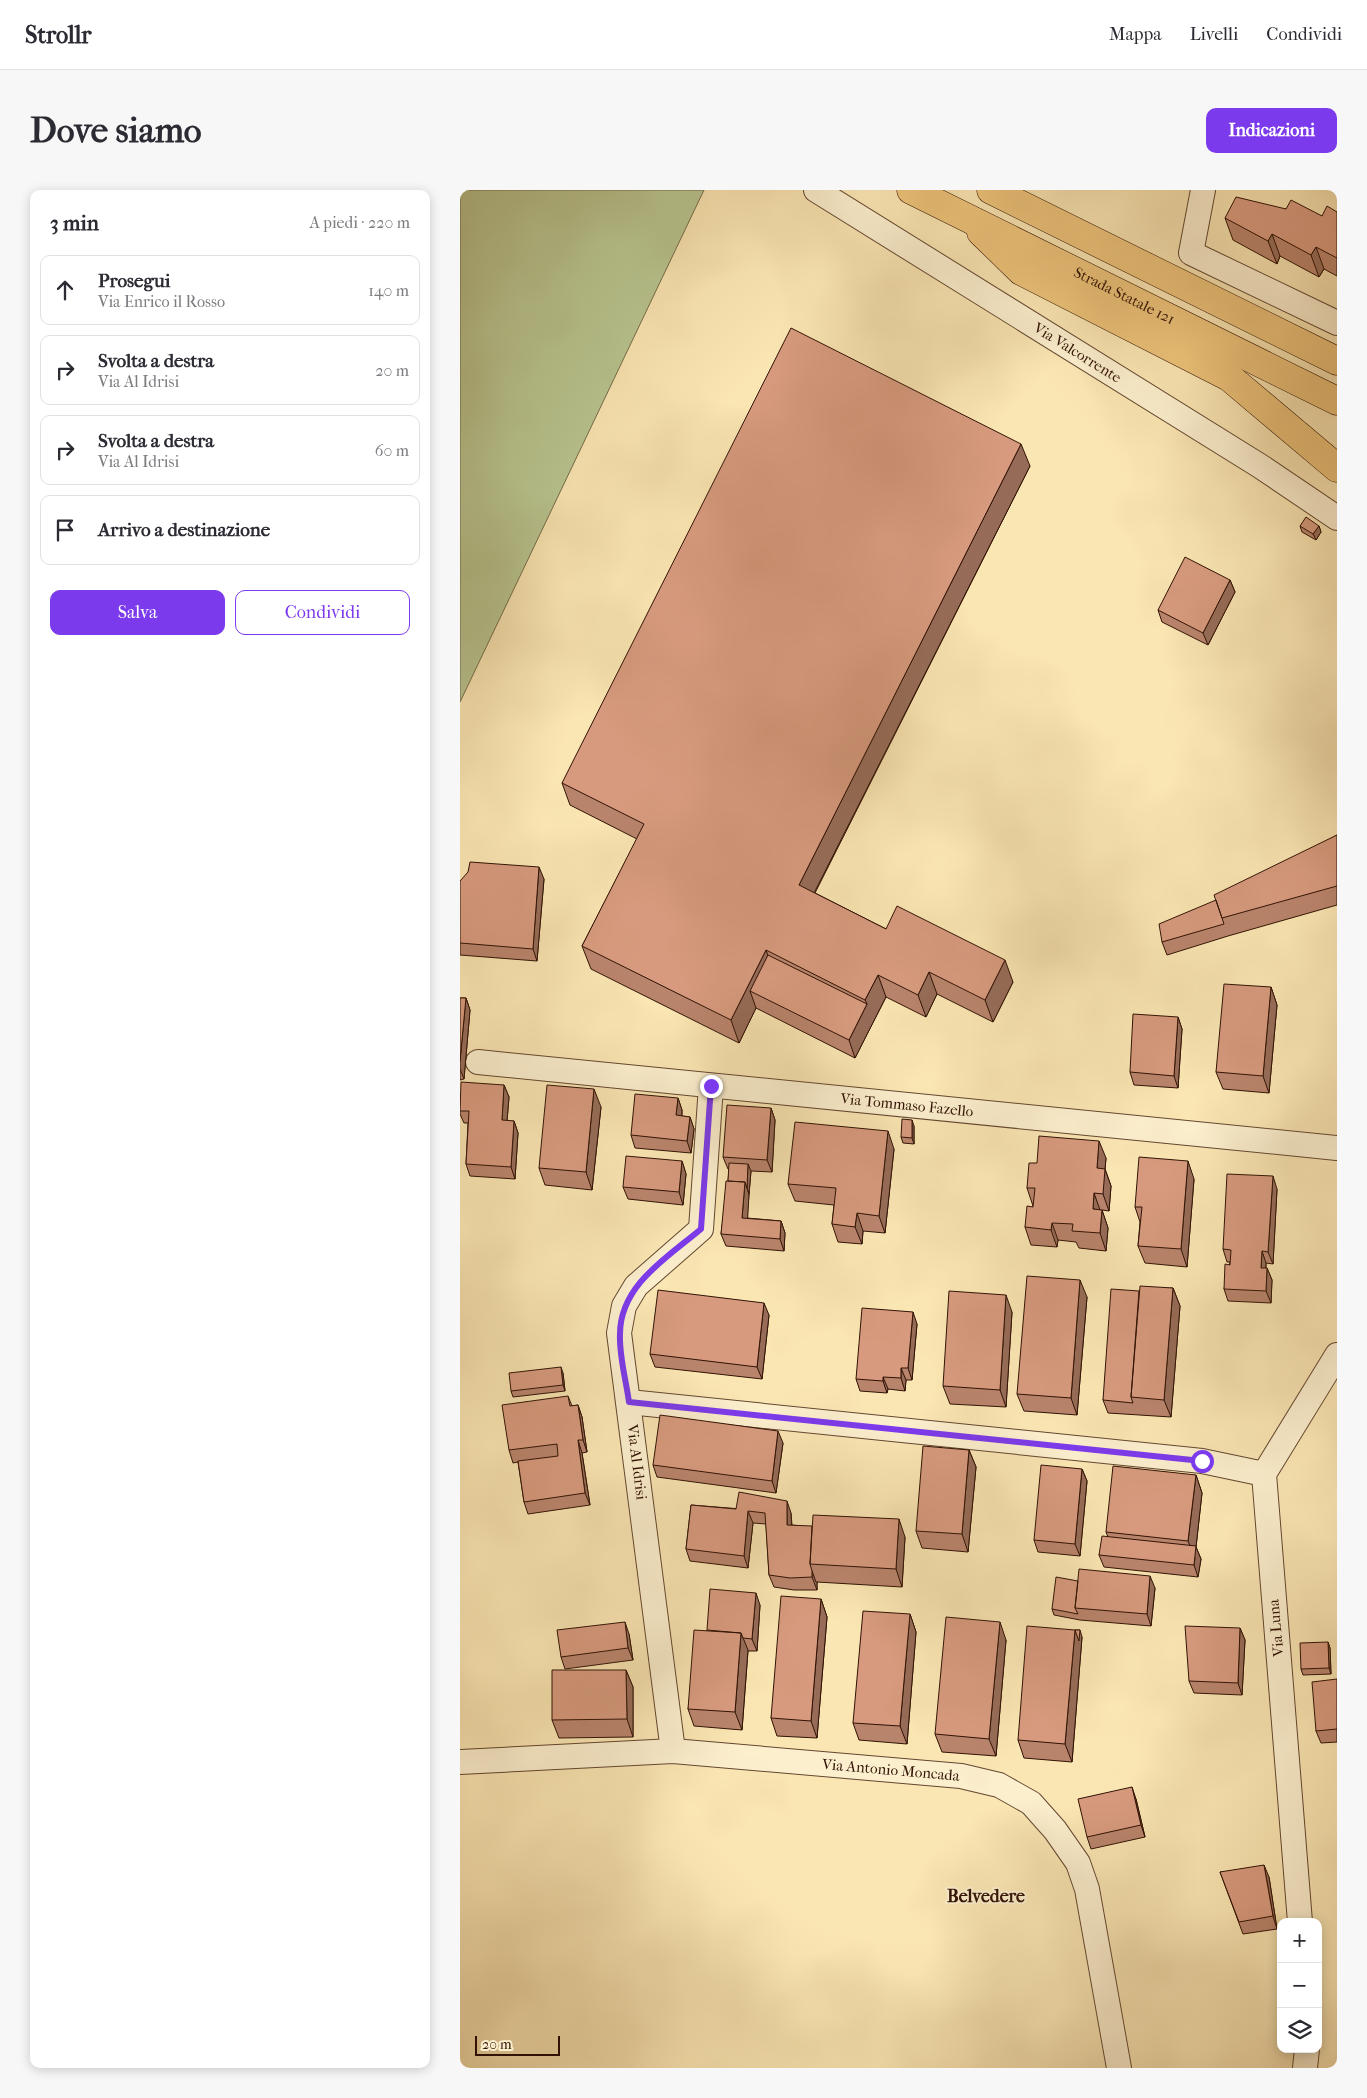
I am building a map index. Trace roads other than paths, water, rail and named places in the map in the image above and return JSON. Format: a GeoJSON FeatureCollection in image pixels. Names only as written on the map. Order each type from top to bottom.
{"type":"FeatureCollection","features":[{"type":"Feature","properties":{"kind":"main road","name":"Strada Statale 121"},"geometry":{"type":"LineString","coordinates":[[911,190],[1337,401]]}},
{"type":"Feature","properties":{"kind":"main road"},"geometry":{"type":"LineString","coordinates":[[990,190],[1337,361]]}},
{"type":"Feature","properties":{"kind":"main road"},"geometry":{"type":"LineString","coordinates":[[964,216],[1021,271],[1229,376],[1337,468]]}},
{"type":"Feature","properties":{"kind":"street","name":"Via Valcorrente"},"geometry":{"type":"LineString","coordinates":[[816,190],[1260,466],[1337,518]]}},
{"type":"Feature","properties":{"kind":"street"},"geometry":{"type":"LineString","coordinates":[[1203,190],[1191,253],[1337,323]]}},
{"type":"Feature","properties":{"kind":"street","name":"Via Tommaso Fazello"},"geometry":{"type":"LineString","coordinates":[[478,1062],[1337,1148]]}},
{"type":"Feature","properties":{"kind":"street","name":"Via Al Idrisi"},"geometry":{"type":"LineString","coordinates":[[673,1751],[620,1333],[624,1306],[636,1286],[701,1229],[711,1086]]}},
{"type":"Feature","properties":{"kind":"street"},"geometry":{"type":"LineString","coordinates":[[629,1402],[1202,1461],[1264,1474],[1337,1355]]}},
{"type":"Feature","properties":{"kind":"street","name":"Via Luna"},"geometry":{"type":"LineString","coordinates":[[1264,1474],[1300,1918]]}},
{"type":"Feature","properties":{"kind":"street","name":"Via Antonio Moncada"},"geometry":{"type":"LineString","coordinates":[[460,1762],[673,1751],[961,1776],[999,1786],[1032,1803],[1055,1830],[1078,1863],[1087,1888],[1119,2068]]}},
{"type":"Feature","properties":{"kind":"street"},"geometry":{"type":"LineString","coordinates":[[1305,2068],[1307,2053]]}},
{"type":"Feature","properties":{"kind":"district","name":"Belvedere"},"geometry":{"type":"Point","coordinates":[986,1896]}}]}
